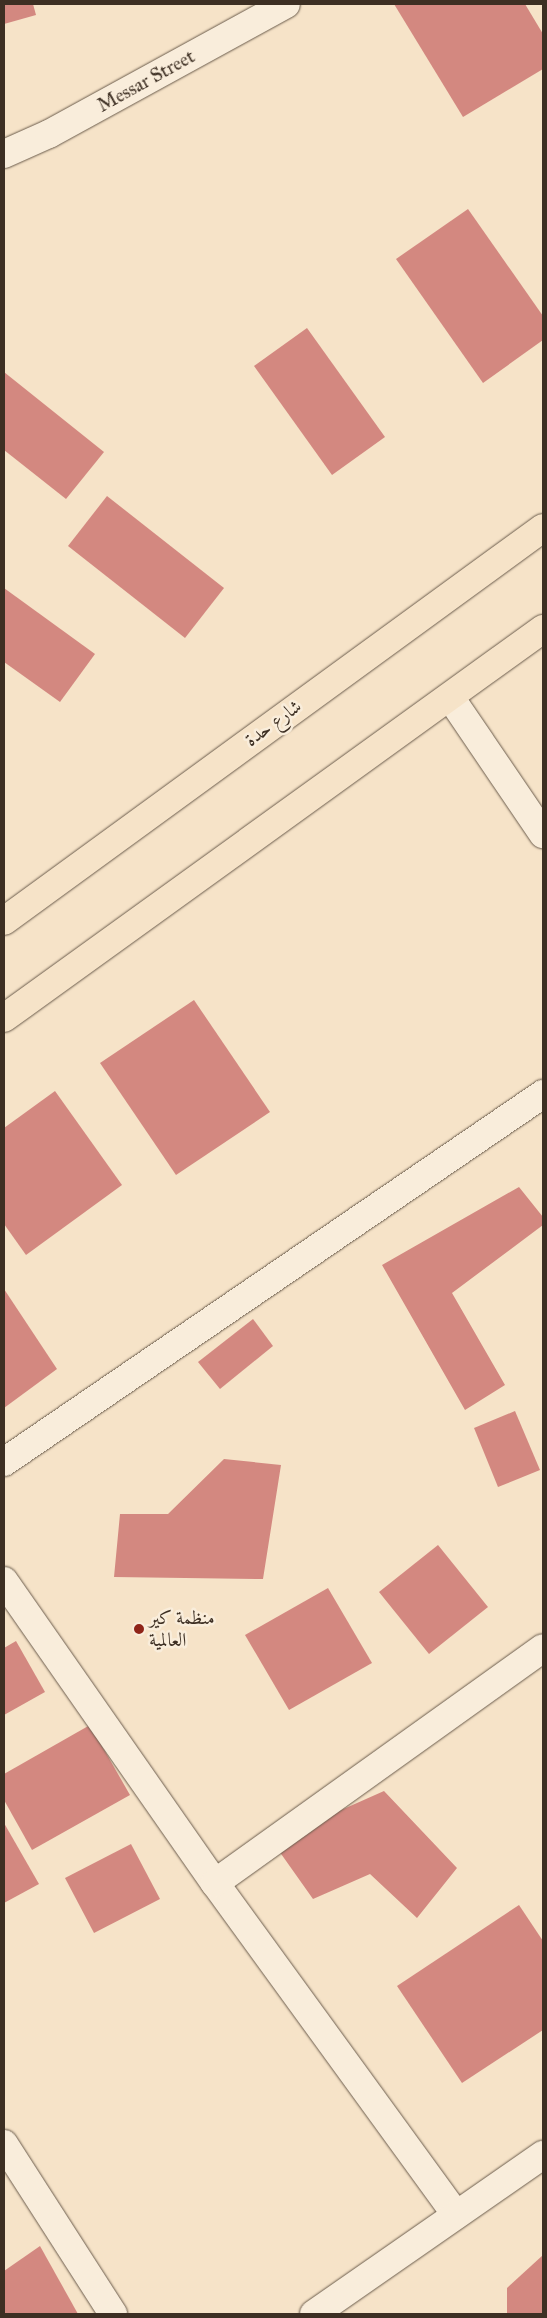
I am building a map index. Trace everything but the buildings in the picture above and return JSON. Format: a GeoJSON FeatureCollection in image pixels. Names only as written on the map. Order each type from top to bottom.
{"type":"FeatureCollection","features":[{"type":"Feature","properties":{"kind":"main road","name":"شارع حدة"},"geometry":{"type":"LineString","coordinates":[[4,921],[543,528]]}},
{"type":"Feature","properties":{"kind":"main road"},"geometry":{"type":"LineString","coordinates":[[4,1018],[450,698],[543,629]]}},
{"type":"Feature","properties":{"kind":"street","name":"Messar Street"},"geometry":{"type":"LineString","coordinates":[[4,154],[49,134],[286,4]]}},
{"type":"Feature","properties":{"kind":"street"},"geometry":{"type":"LineString","coordinates":[[450,698],[543,834]]}},
{"type":"Feature","properties":{"kind":"street"},"geometry":{"type":"LineString","coordinates":[[4,1462],[543,1094]]}},
{"type":"Feature","properties":{"kind":"street"},"geometry":{"type":"LineString","coordinates":[[4,1582],[215,1883],[456,2215]]}},
{"type":"Feature","properties":{"kind":"street"},"geometry":{"type":"LineString","coordinates":[[215,1883],[543,1648]]}},
{"type":"Feature","properties":{"kind":"street"},"geometry":{"type":"LineString","coordinates":[[4,2144],[113,2314]]}},
{"type":"Feature","properties":{"kind":"street"},"geometry":{"type":"LineString","coordinates":[[314,2314],[543,2155]]}},
{"type":"Feature","properties":{"kind":"place","name":"منظمة كير العالمية"},"geometry":{"type":"Point","coordinates":[139,1629]}}]}
